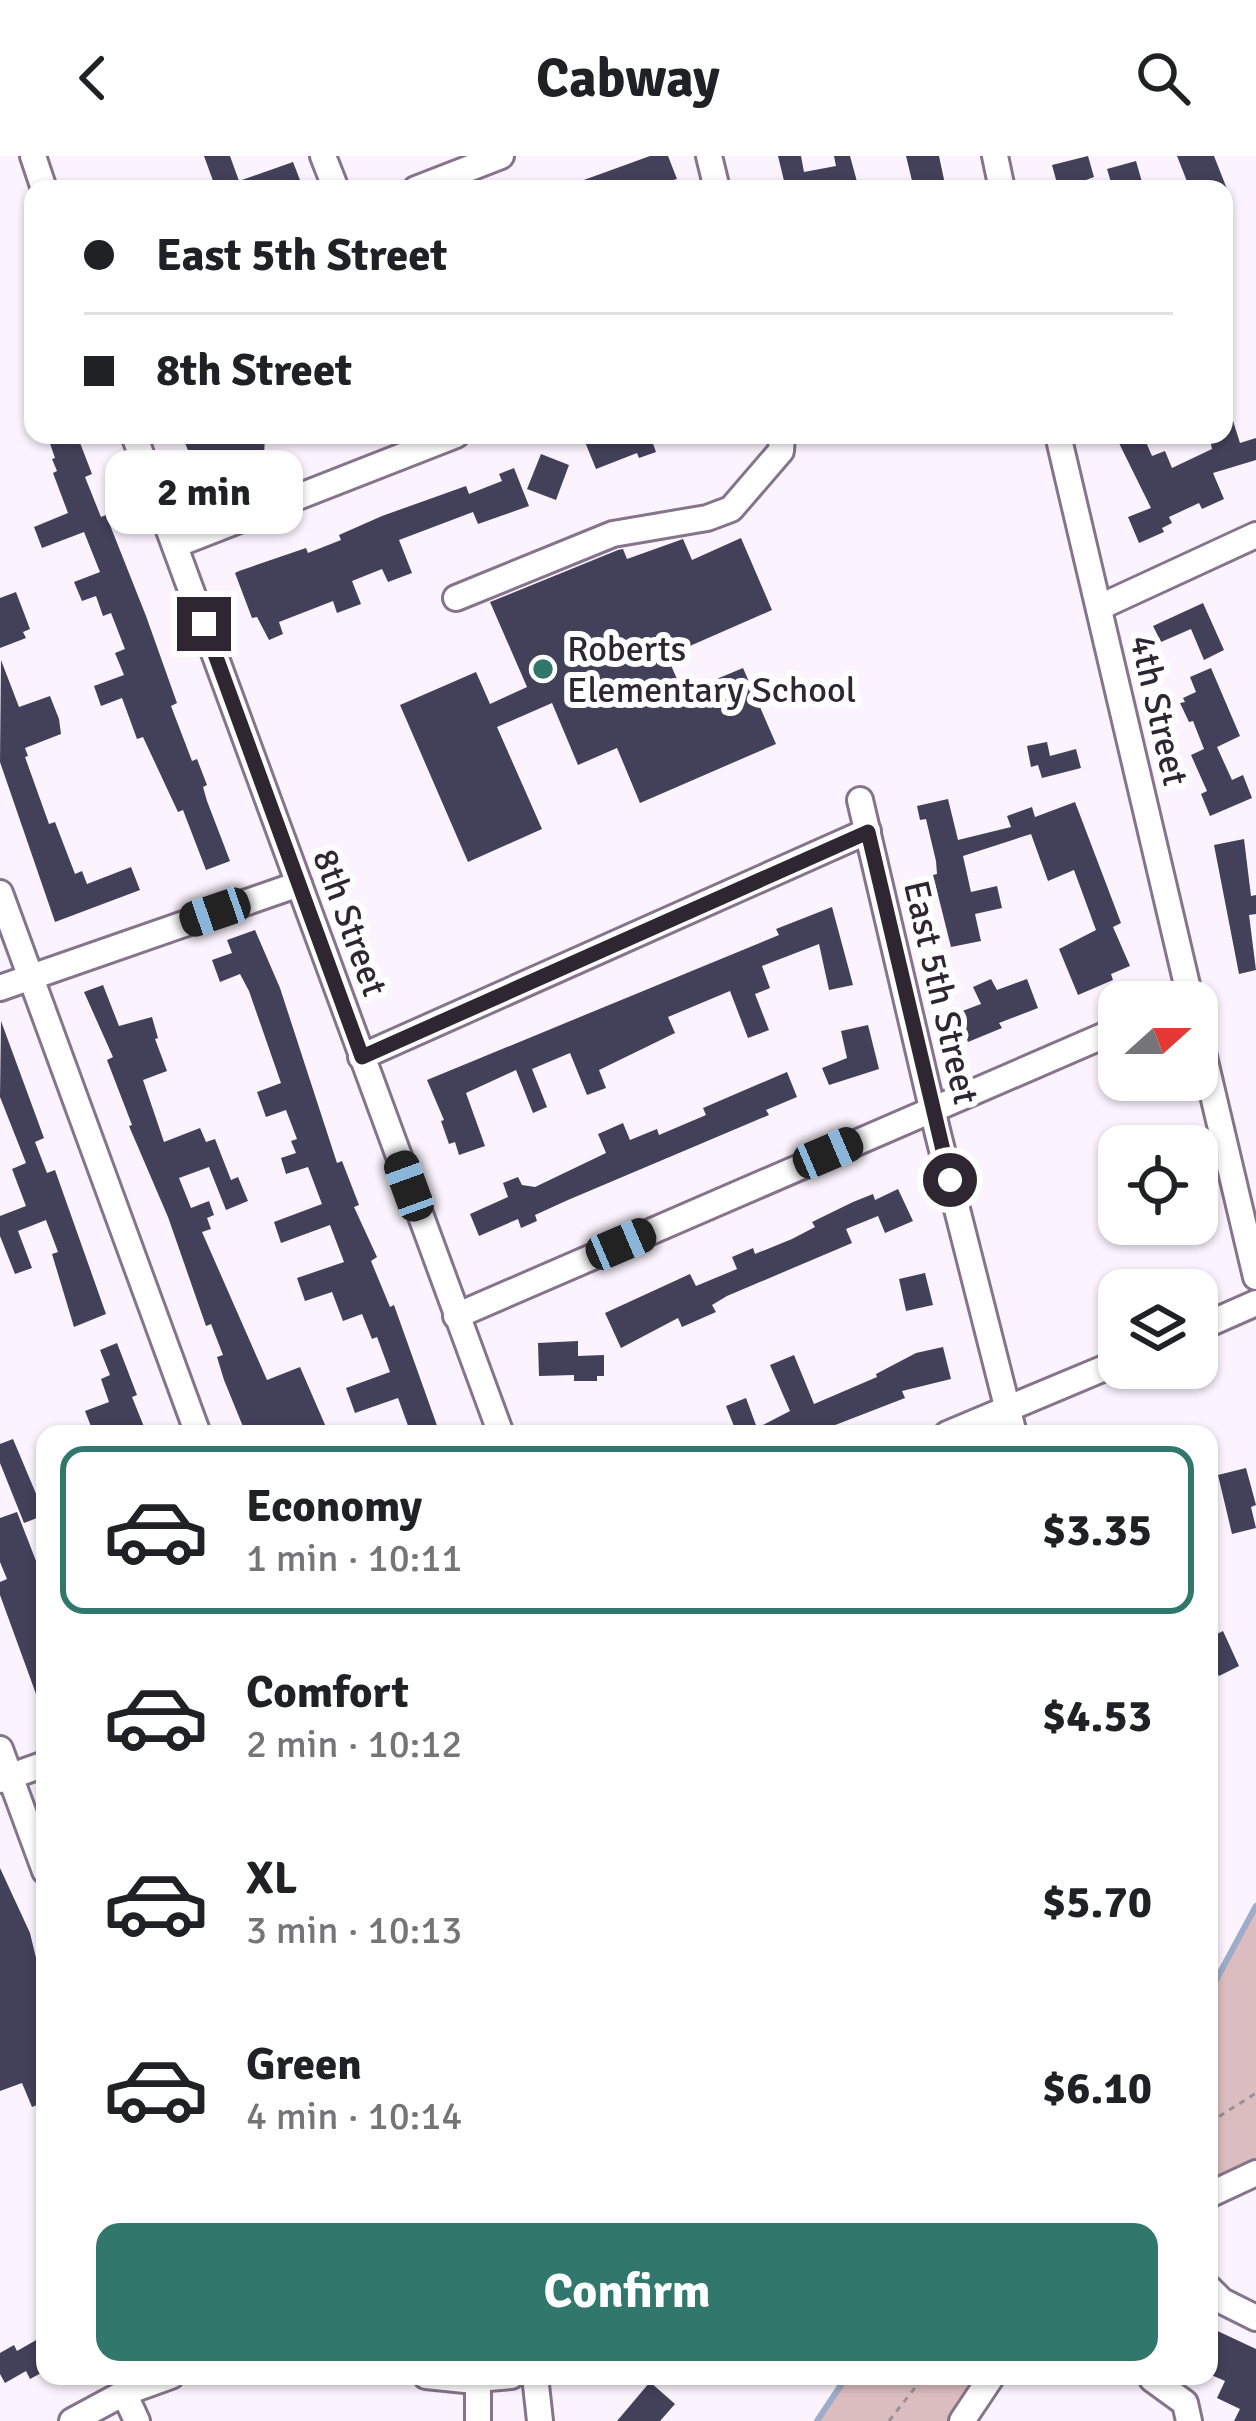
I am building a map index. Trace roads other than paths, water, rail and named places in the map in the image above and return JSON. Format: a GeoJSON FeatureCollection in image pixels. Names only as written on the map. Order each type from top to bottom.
{"type":"FeatureCollection","features":[{"type":"Feature","properties":{"kind":"street"},"geometry":{"type":"LineString","coordinates":[[439,180],[501,156]]}},
{"type":"Feature","properties":{"kind":"street","name":"8th Street"},"geometry":{"type":"LineString","coordinates":[[137,444],[498,1425]]}},
{"type":"Feature","properties":{"kind":"street"},"geometry":{"type":"LineString","coordinates":[[175,545],[433,444]]}},
{"type":"Feature","properties":{"kind":"street"},"geometry":{"type":"LineString","coordinates":[[456,598],[613,534],[707,518],[731,508],[782,451],[782,444]]}},
{"type":"Feature","properties":{"kind":"street","name":"4th Street"},"geometry":{"type":"LineString","coordinates":[[1060,444],[1184,981]]}},
{"type":"Feature","properties":{"kind":"street"},"geometry":{"type":"LineString","coordinates":[[1100,607],[1256,535]]}},
{"type":"Feature","properties":{"kind":"street","name":"East 5th Street"},"geometry":{"type":"LineString","coordinates":[[860,800],[1011,1422]]}},
{"type":"Feature","properties":{"kind":"street"},"geometry":{"type":"LineString","coordinates":[[362,1057],[868,832]]}},
{"type":"Feature","properties":{"kind":"street"},"geometry":{"type":"LineString","coordinates":[[0,988],[298,884]]}},
{"type":"Feature","properties":{"kind":"street"},"geometry":{"type":"LineString","coordinates":[[0,893],[195,1425]]}},
{"type":"Feature","properties":{"kind":"street"},"geometry":{"type":"LineString","coordinates":[[456,1316],[1098,1038]]}},
{"type":"Feature","properties":{"kind":"street"},"geometry":{"type":"LineString","coordinates":[[1214,1101],[1256,1276]]}},
{"type":"Feature","properties":{"kind":"street"},"geometry":{"type":"LineString","coordinates":[[1218,1320],[1256,1303]]}},
{"type":"Feature","properties":{"kind":"street"},"geometry":{"type":"LineString","coordinates":[[1011,1422],[1098,1374]]}},
{"type":"Feature","properties":{"kind":"street"},"geometry":{"type":"LineString","coordinates":[[0,1749],[5,1778],[36,1850]]}},
{"type":"Feature","properties":{"kind":"street"},"geometry":{"type":"LineString","coordinates":[[5,1778],[36,1766]]}},
{"type":"Feature","properties":{"kind":"street"},"geometry":{"type":"LineString","coordinates":[[1218,2191],[1256,2174]]}},
{"type":"Feature","properties":{"kind":"street"},"geometry":{"type":"LineString","coordinates":[[1218,2297],[1256,2318]]}},
{"type":"Feature","properties":{"kind":"street"},"geometry":{"type":"LineString","coordinates":[[72,2421],[146,2385]]}},
{"type":"Feature","properties":{"kind":"street"},"geometry":{"type":"LineString","coordinates":[[478,2385],[478,2421]]}},
{"type":"Feature","properties":{"kind":"street"},"geometry":{"type":"LineString","coordinates":[[536,2385],[540,2421]]}},
{"type":"Feature","properties":{"kind":"street"},"geometry":{"type":"LineString","coordinates":[[962,2421],[986,2385]]}},
{"type":"Feature","properties":{"kind":"street"},"geometry":{"type":"LineString","coordinates":[[1160,2385],[1185,2403],[1189,2421]]}},
{"type":"Feature","properties":{"kind":"street"},"geometry":{"type":"LineString","coordinates":[[124,2393],[137,2421]]}},
{"type":"Feature","properties":{"kind":"waterway"},"geometry":{"type":"LineString","coordinates":[[1218,1976],[1256,1906]]}},
{"type":"Feature","properties":{"kind":"waterway"},"geometry":{"type":"LineString","coordinates":[[817,2421],[841,2385]]}},
{"type":"Feature","properties":{"kind":"place","name":"Roberts Elementary School"},"geometry":{"type":"Point","coordinates":[543,669]}}]}
